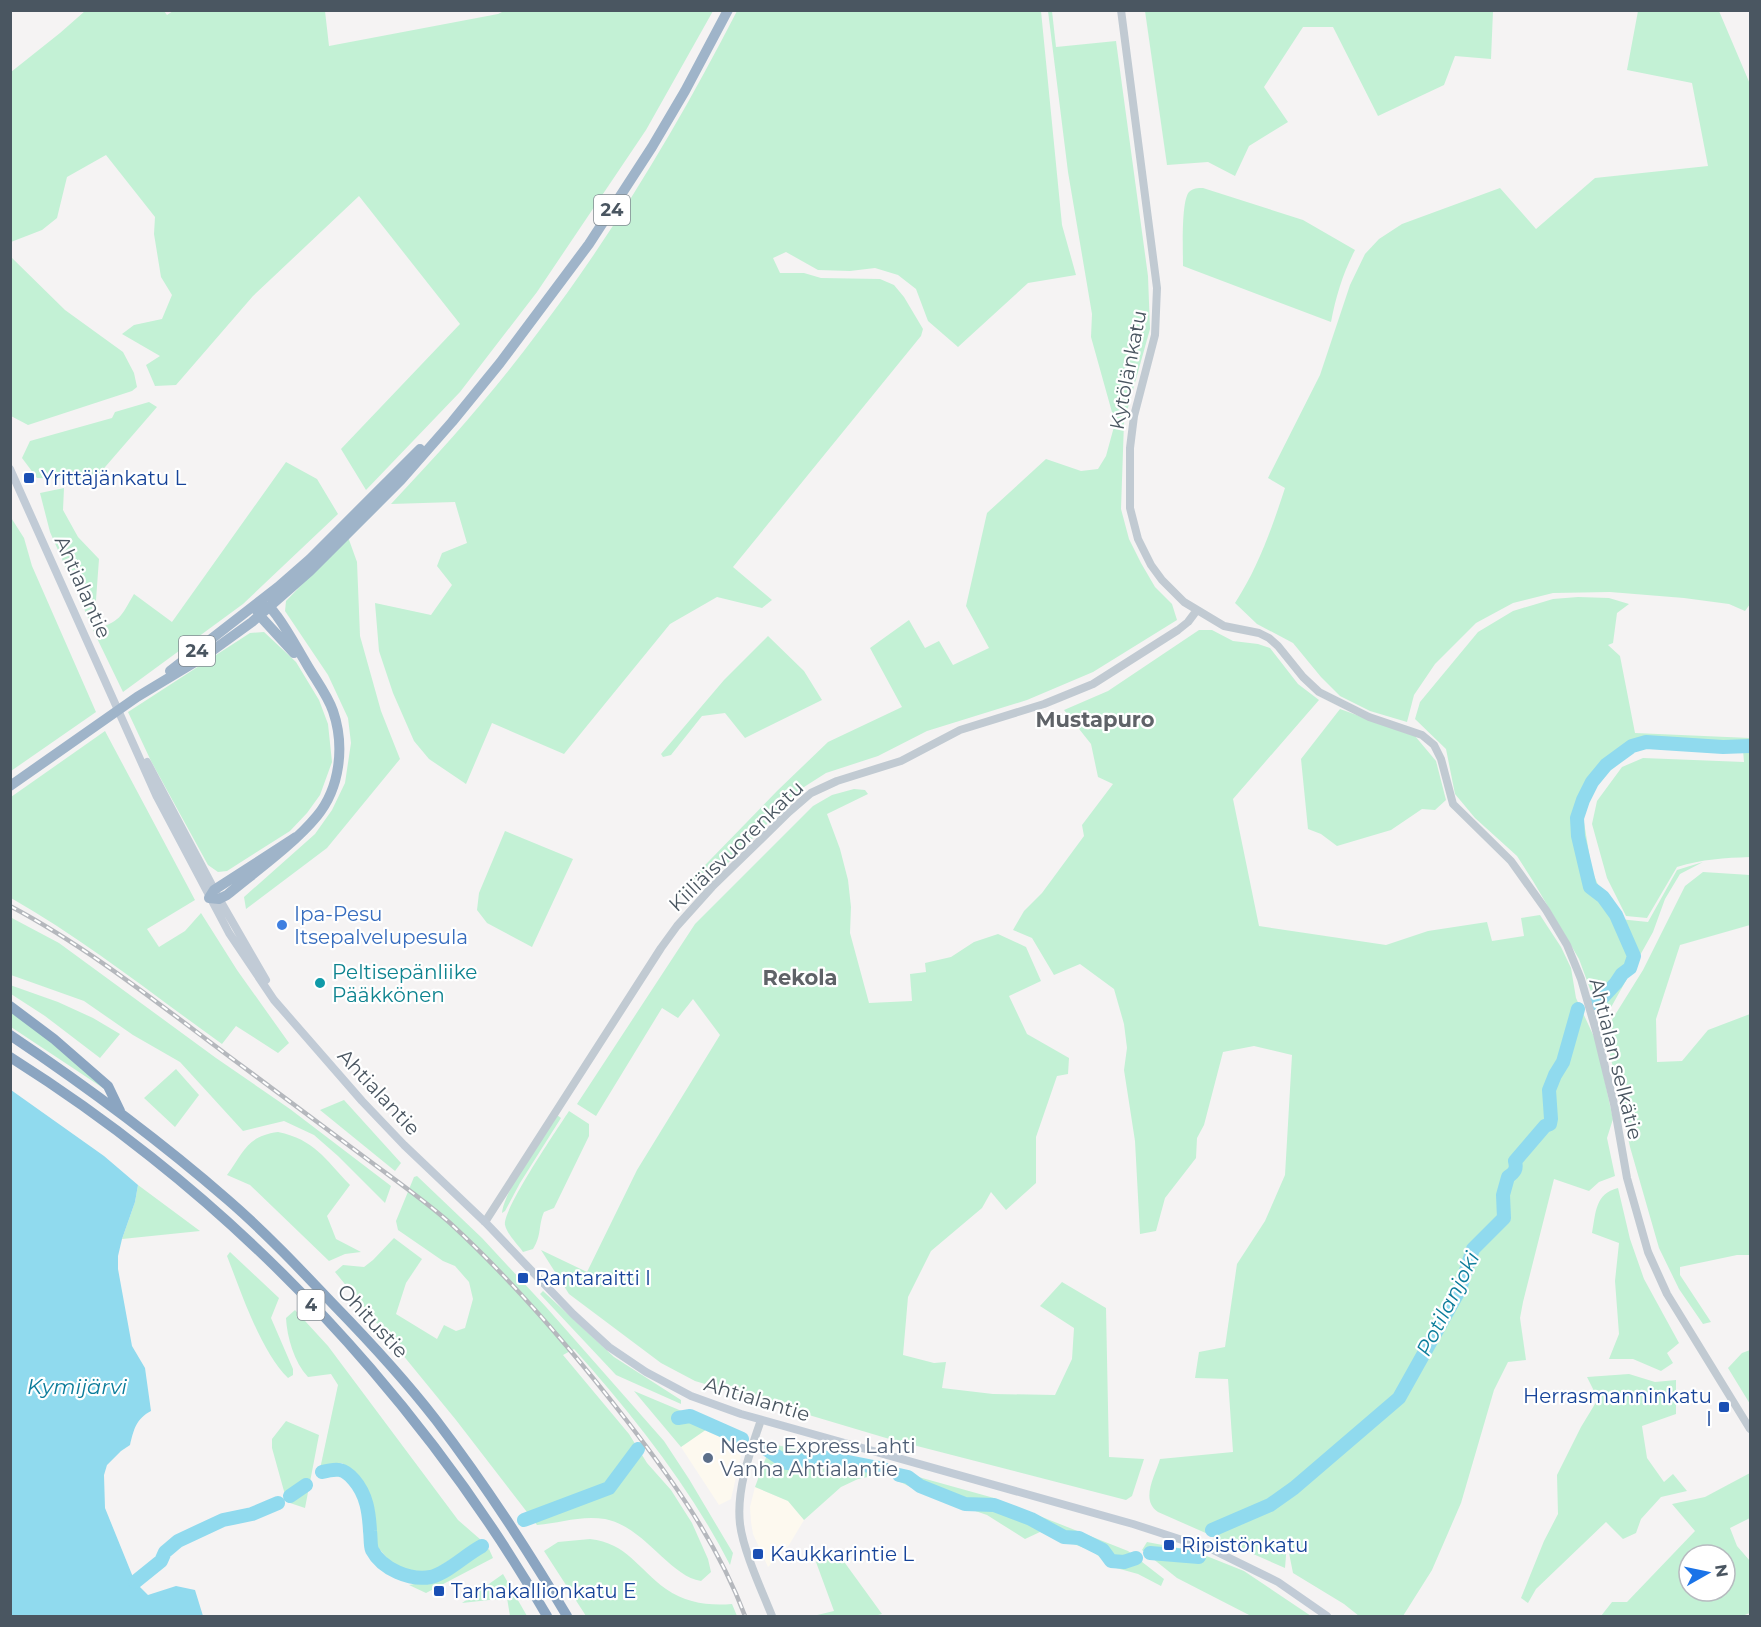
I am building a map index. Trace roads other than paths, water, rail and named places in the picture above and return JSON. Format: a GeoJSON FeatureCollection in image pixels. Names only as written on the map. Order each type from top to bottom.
{"type":"FeatureCollection","features":[{"type":"Feature","properties":{"kind":"highway","name":"24"},"geometry":{"type":"LineString","coordinates":[[270,607],[394,488],[428,450],[557,290],[617,202],[685,91],[728,10]]}},
{"type":"Feature","properties":{"kind":"highway","name":"24"},"geometry":{"type":"LineString","coordinates":[[10,786],[258,610],[473,394]]}},
{"type":"Feature","properties":{"kind":"highway"},"geometry":{"type":"LineString","coordinates":[[214,896],[308,826],[327,802],[337,772],[339,755],[337,726],[327,697],[284,626],[270,607],[258,610],[317,681]]}},
{"type":"Feature","properties":{"kind":"highway"},"geometry":{"type":"LineString","coordinates":[[10,1006],[54,1039],[108,1086],[122,1114]]}},
{"type":"Feature","properties":{"kind":"highway","name":"Ohitustie"},"geometry":{"type":"LineString","coordinates":[[10,1035],[78,1081],[168,1149],[230,1201],[294,1263],[376,1349],[436,1420],[492,1497],[567,1617]]}},
{"type":"Feature","properties":{"kind":"highway","name":"Ohitustie"},"geometry":{"type":"LineString","coordinates":[[10,1057],[83,1106],[151,1157],[233,1228],[290,1283],[363,1360],[420,1430],[476,1505],[524,1577],[547,1617]]}},
{"type":"Feature","properties":{"kind":"main road","name":"Ahtialantie"},"geometry":{"type":"LineString","coordinates":[[10,469],[158,797],[258,978],[362,1101],[404,1145],[485,1222],[573,1314],[609,1347],[646,1372],[691,1396],[761,1420],[1094,1512],[1213,1550],[1278,1582],[1327,1617]]}},
{"type":"Feature","properties":{"kind":"street","name":"Kytölänkatu"},"geometry":{"type":"LineString","coordinates":[[1121,10],[1157,288],[1156,322],[1152,348],[1132,432],[1130,508],[1138,539],[1151,565],[1174,592],[1197,610],[1224,626]]}},
{"type":"Feature","properties":{"kind":"street","name":"Kiiliäisvuorenkatu"},"geometry":{"type":"LineString","coordinates":[[485,1222],[677,926],[712,887],[800,802],[825,786],[901,761],[960,730],[1044,704],[1094,684],[1178,630],[1197,610]]}},
{"type":"Feature","properties":{"kind":"street","name":"Ahtialan selkätie"},"geometry":{"type":"LineString","coordinates":[[1224,626],[1251,631],[1269,638],[1319,692],[1369,717],[1422,735],[1434,745],[1441,759],[1453,804],[1511,861],[1546,910],[1567,945],[1581,979],[1614,1104],[1627,1178],[1648,1252],[1666,1294],[1750,1429]]}},
{"type":"Feature","properties":{"kind":"street"},"geometry":{"type":"LineString","coordinates":[[761,1420],[741,1495],[740,1526],[772,1617]]}},
{"type":"Feature","properties":{"kind":"water","name":"Kymijärvi"},"geometry":{"type":"Polygon","coordinates":[[[11,1090],[104,1156],[138,1185],[135,1202],[122,1239],[118,1269],[132,1346],[145,1368],[151,1411],[136,1425],[130,1445],[107,1465],[104,1475],[105,1508],[135,1582],[148,1595],[176,1586],[195,1590],[203,1616],[11,1616],[11,1090]]]}},
{"type":"Feature","properties":{"kind":"waterway","name":"Potilanjoki"},"geometry":{"type":"LineString","coordinates":[[1595,1003],[1630,968],[1634,956],[1616,915],[1603,897],[1590,887],[1578,836],[1577,818],[1592,782],[1606,765],[1632,746],[1646,742],[1723,747],[1750,746]]}},
{"type":"Feature","properties":{"kind":"waterway","name":"Potilanjoki"},"geometry":{"type":"LineString","coordinates":[[1212,1530],[1270,1505],[1294,1488],[1399,1398],[1460,1289],[1473,1249],[1504,1218],[1503,1195],[1508,1177],[1515,1170],[1515,1161],[1545,1126],[1550,1124],[1549,1090],[1563,1062],[1578,1009]]}},
{"type":"Feature","properties":{"kind":"waterway","name":"Potilanjoki"},"geometry":{"type":"LineString","coordinates":[[678,1418],[690,1416],[742,1439]]}},
{"type":"Feature","properties":{"kind":"waterway","name":"Potilanjoki"},"geometry":{"type":"LineString","coordinates":[[524,1520],[609,1488],[638,1449]]}},
{"type":"Feature","properties":{"kind":"waterway","name":"Potilanjoki"},"geometry":{"type":"LineString","coordinates":[[766,1449],[787,1463],[823,1457],[884,1469]]}},
{"type":"Feature","properties":{"kind":"waterway","name":"Potilanjoki"},"geometry":{"type":"LineString","coordinates":[[322,1472],[343,1471],[358,1486],[365,1498],[368,1511],[372,1550],[382,1563],[397,1572],[414,1577],[431,1577],[482,1546]]}},
{"type":"Feature","properties":{"kind":"waterway","name":"Potilanjoki"},"geometry":{"type":"LineString","coordinates":[[899,1475],[965,1504],[994,1505],[1031,1519],[1064,1537],[1079,1538],[1103,1550],[1111,1561],[1124,1562],[1136,1558]]}},
{"type":"Feature","properties":{"kind":"waterway","name":"Potilanjoki"},"geometry":{"type":"LineString","coordinates":[[290,1496],[306,1485]]}},
{"type":"Feature","properties":{"kind":"waterway","name":"Potilanjoki"},"geometry":{"type":"LineString","coordinates":[[135,1582],[161,1561],[165,1552],[178,1541],[223,1520],[252,1514],[278,1503]]}},
{"type":"Feature","properties":{"kind":"waterway","name":"Potilanjoki"},"geometry":{"type":"LineString","coordinates":[[1150,1553],[1199,1557]]}},
{"type":"Feature","properties":{"kind":"railway"},"geometry":{"type":"LineString","coordinates":[[10,906],[69,941],[155,1000],[420,1198],[474,1246],[564,1343],[607,1395],[661,1467],[694,1514],[722,1564],[745,1616]]}},
{"type":"Feature","properties":{"kind":"place","name":"Yrittäjänkatu L"},"geometry":{"type":"Point","coordinates":[29,478]}},
{"type":"Feature","properties":{"kind":"place","name":"Ipa-Pesu Itsepalvelupesula"},"geometry":{"type":"Point","coordinates":[282,925]}},
{"type":"Feature","properties":{"kind":"place","name":"Peltisepänliike Pääkkönen"},"geometry":{"type":"Point","coordinates":[320,983]}},
{"type":"Feature","properties":{"kind":"place","name":"Rantaraitti I"},"geometry":{"type":"Point","coordinates":[523,1278]}},
{"type":"Feature","properties":{"kind":"place","name":"Herrasmanninkatu I"},"geometry":{"type":"Point","coordinates":[1724,1407]}},
{"type":"Feature","properties":{"kind":"place","name":"Neste Express Lahti Vanha Ahtialantie"},"geometry":{"type":"Point","coordinates":[708,1458]}},
{"type":"Feature","properties":{"kind":"place","name":"Ripistönkatu"},"geometry":{"type":"Point","coordinates":[1169,1545]}},
{"type":"Feature","properties":{"kind":"place","name":"Kaukkarintie L"},"geometry":{"type":"Point","coordinates":[758,1554]}},
{"type":"Feature","properties":{"kind":"place","name":"Tarhakallionkatu E"},"geometry":{"type":"Point","coordinates":[439,1591]}},
{"type":"Feature","properties":{"kind":"district","name":"Mustapuro"},"geometry":{"type":"Point","coordinates":[1095,720]}},
{"type":"Feature","properties":{"kind":"district","name":"Rekola"},"geometry":{"type":"Point","coordinates":[800,978]}}]}
